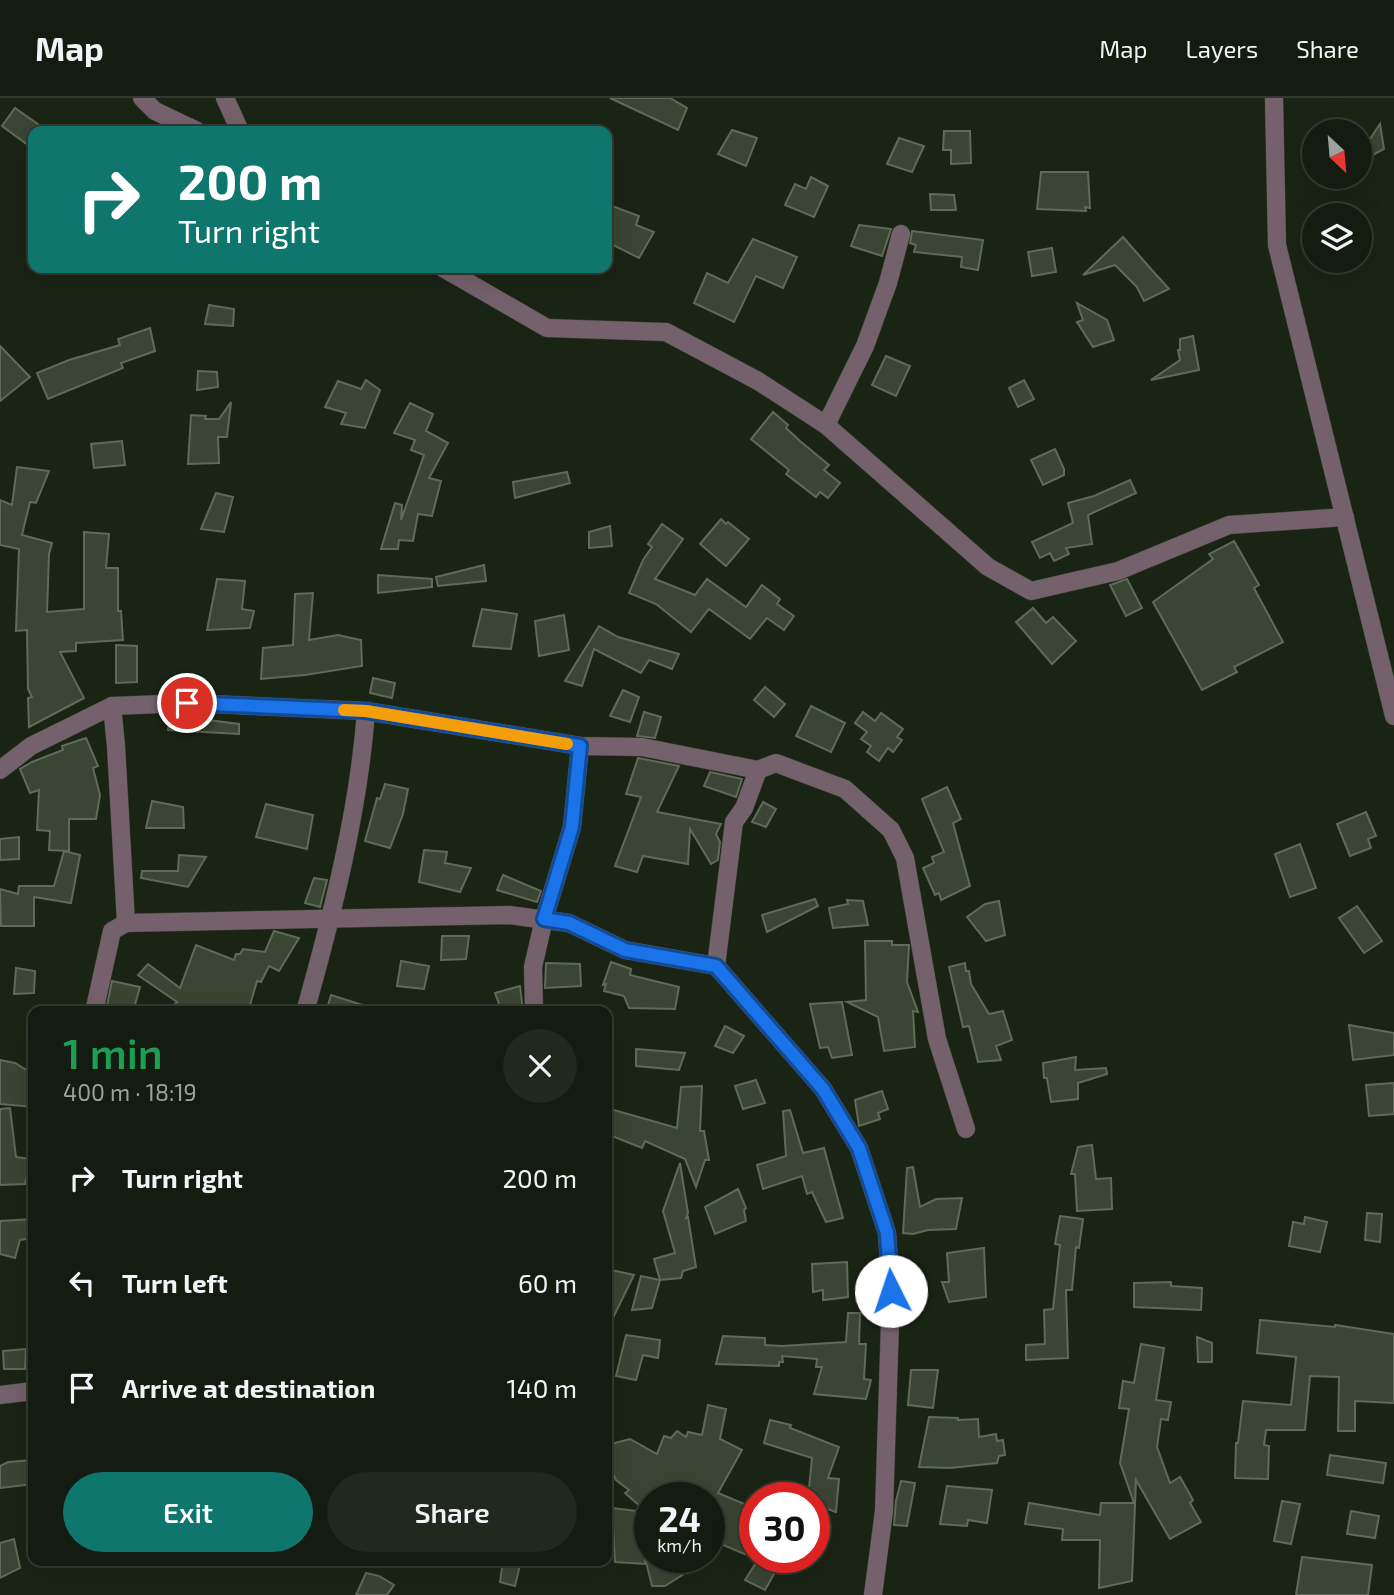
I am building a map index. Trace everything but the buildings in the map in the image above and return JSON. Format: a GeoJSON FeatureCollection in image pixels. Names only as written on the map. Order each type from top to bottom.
{"type":"FeatureCollection","features":[{"type":"Feature","properties":{"kind":"street"},"geometry":{"type":"LineString","coordinates":[[142,98],[155,111],[186,126]]}},
{"type":"Feature","properties":{"kind":"street"},"geometry":{"type":"LineString","coordinates":[[225,98],[238,126]]}},
{"type":"Feature","properties":{"kind":"street"},"geometry":{"type":"LineString","coordinates":[[1274,98],[1277,245],[1394,716]]}},
{"type":"Feature","properties":{"kind":"street"},"geometry":{"type":"LineString","coordinates":[[826,425],[865,346],[888,283],[901,234]]}},
{"type":"Feature","properties":{"kind":"street"},"geometry":{"type":"LineString","coordinates":[[452,273],[547,328],[666,332],[758,381],[826,425],[988,567],[1031,590],[1118,571],[1229,525],[1345,517]]}},
{"type":"Feature","properties":{"kind":"street"},"geometry":{"type":"LineString","coordinates":[[0,770],[31,746],[112,706],[187,703],[366,711],[580,746],[642,747],[758,770],[776,762],[845,789],[891,830],[905,858],[937,1039],[966,1129]]}},
{"type":"Feature","properties":{"kind":"street"},"geometry":{"type":"LineString","coordinates":[[112,706],[126,923]]}},
{"type":"Feature","properties":{"kind":"street"},"geometry":{"type":"LineString","coordinates":[[307,1006],[331,920],[363,748],[366,711]]}},
{"type":"Feature","properties":{"kind":"street"},"geometry":{"type":"LineString","coordinates":[[534,1006],[533,967],[544,919],[572,827],[580,746]]}},
{"type":"Feature","properties":{"kind":"street"},"geometry":{"type":"LineString","coordinates":[[716,966],[734,822],[744,808],[758,770]]}},
{"type":"Feature","properties":{"kind":"street"},"geometry":{"type":"LineString","coordinates":[[95,1006],[113,931],[126,923],[509,915],[569,923],[625,950],[716,966],[823,1089],[859,1148],[887,1233],[891,1291],[884,1511],[873,1595]]}},
{"type":"Feature","properties":{"kind":"street"},"geometry":{"type":"LineString","coordinates":[[0,1395],[28,1392]]}},
{"type":"Feature","properties":{"kind":"slow traffic"},"geometry":{"type":"LineString","coordinates":[[344,710],[366,711],[567,744]]}},
{"type":"Feature","properties":{"kind":"route"},"geometry":{"type":"LineString","coordinates":[[187,703],[366,711],[580,746],[572,827],[544,919],[569,923],[625,950],[716,966],[823,1089],[859,1148],[887,1233],[891,1291]]}}]}
